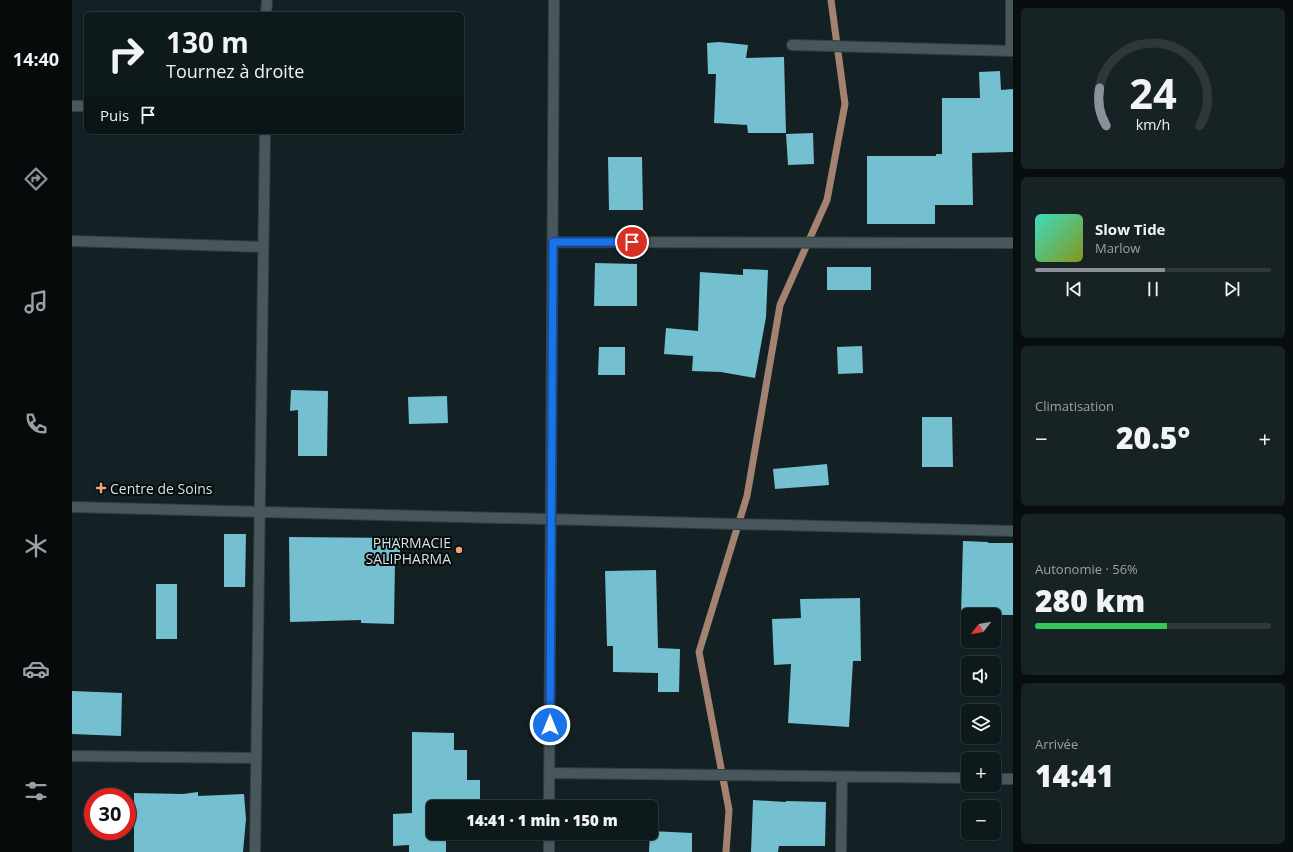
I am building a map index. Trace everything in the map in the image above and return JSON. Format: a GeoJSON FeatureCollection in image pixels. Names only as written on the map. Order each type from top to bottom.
{"type":"FeatureCollection","features":[{"type":"Feature","properties":{"kind":"street"},"geometry":{"type":"LineString","coordinates":[[266,12],[267,0]]}},
{"type":"Feature","properties":{"kind":"street"},"geometry":{"type":"LineString","coordinates":[[549,800],[554,0]]}},
{"type":"Feature","properties":{"kind":"street"},"geometry":{"type":"LineString","coordinates":[[792,45],[1012,51],[1011,0]]}},
{"type":"Feature","properties":{"kind":"street"},"geometry":{"type":"LineString","coordinates":[[72,106],[84,106]]}},
{"type":"Feature","properties":{"kind":"street"},"geometry":{"type":"LineString","coordinates":[[255,852],[265,134]]}},
{"type":"Feature","properties":{"kind":"street"},"geometry":{"type":"LineString","coordinates":[[72,241],[263,247]]}},
{"type":"Feature","properties":{"kind":"street"},"geometry":{"type":"LineString","coordinates":[[553,242],[1013,243]]}},
{"type":"Feature","properties":{"kind":"street"},"geometry":{"type":"LineString","coordinates":[[72,507],[1013,531]]}},
{"type":"Feature","properties":{"kind":"street"},"geometry":{"type":"LineString","coordinates":[[72,756],[256,758]]}},
{"type":"Feature","properties":{"kind":"street"},"geometry":{"type":"LineString","coordinates":[[549,773],[961,778]]}},
{"type":"Feature","properties":{"kind":"street"},"geometry":{"type":"LineString","coordinates":[[841,852],[842,776]]}},
{"type":"Feature","properties":{"kind":"street"},"geometry":{"type":"LineString","coordinates":[[1001,778],[1013,779]]}},
{"type":"Feature","properties":{"kind":"street"},"geometry":{"type":"LineString","coordinates":[[548,852],[549,840]]}},
{"type":"Feature","properties":{"kind":"building"},"geometry":{"type":"Polygon","coordinates":[[[719,42],[748,45],[746,58],[784,57],[786,133],[748,133],[747,125],[714,123],[716,74],[708,74],[707,43],[719,42]]]}},
{"type":"Feature","properties":{"kind":"building"},"geometry":{"type":"Polygon","coordinates":[[[1000,71],[1001,90],[1013,89],[1013,152],[972,153],[973,205],[935,205],[935,224],[867,224],[867,156],[936,156],[936,154],[942,154],[942,98],[980,98],[979,72],[1000,71]]]}},
{"type":"Feature","properties":{"kind":"building"},"geometry":{"type":"Polygon","coordinates":[[[813,133],[814,164],[788,165],[786,134],[813,133]]]}},
{"type":"Feature","properties":{"kind":"building"},"geometry":{"type":"Polygon","coordinates":[[[608,157],[642,157],[643,210],[609,210],[608,157]]]}},
{"type":"Feature","properties":{"kind":"building"},"geometry":{"type":"Polygon","coordinates":[[[595,263],[637,264],[637,306],[594,306],[595,263]]]}},
{"type":"Feature","properties":{"kind":"building"},"geometry":{"type":"Polygon","coordinates":[[[827,267],[871,267],[871,290],[827,290],[827,267]]]}},
{"type":"Feature","properties":{"kind":"building"},"geometry":{"type":"Polygon","coordinates":[[[743,269],[768,270],[766,317],[755,378],[721,372],[692,371],[693,356],[664,354],[666,328],[698,331],[700,272],[743,275],[743,269]]]}},
{"type":"Feature","properties":{"kind":"building"},"geometry":{"type":"Polygon","coordinates":[[[862,346],[863,373],[838,374],[837,347],[862,346]]]}},
{"type":"Feature","properties":{"kind":"building"},"geometry":{"type":"Polygon","coordinates":[[[599,347],[625,347],[625,375],[598,375],[599,347]]]}},
{"type":"Feature","properties":{"kind":"building"},"geometry":{"type":"Polygon","coordinates":[[[291,390],[328,391],[327,456],[298,456],[298,410],[290,411],[291,390]]]}},
{"type":"Feature","properties":{"kind":"building"},"geometry":{"type":"Polygon","coordinates":[[[447,396],[448,423],[409,424],[408,397],[447,396]]]}},
{"type":"Feature","properties":{"kind":"building"},"geometry":{"type":"Polygon","coordinates":[[[922,417],[952,417],[953,467],[922,467],[922,417]]]}},
{"type":"Feature","properties":{"kind":"building"},"geometry":{"type":"Polygon","coordinates":[[[827,464],[829,485],[775,489],[773,469],[827,464]]]}},
{"type":"Feature","properties":{"kind":"building"},"geometry":{"type":"Polygon","coordinates":[[[224,534],[246,534],[245,587],[224,587],[224,534]]]}},
{"type":"Feature","properties":{"kind":"building"},"geometry":{"type":"Polygon","coordinates":[[[289,537],[400,538],[400,562],[395,562],[394,624],[361,623],[361,620],[290,622],[289,537]]]}},
{"type":"Feature","properties":{"kind":"building"},"geometry":{"type":"Polygon","coordinates":[[[963,541],[1013,543],[1013,615],[1001,615],[1001,608],[961,608],[963,541]]]}},
{"type":"Feature","properties":{"kind":"building"},"geometry":{"type":"Polygon","coordinates":[[[656,570],[658,648],[680,649],[679,692],[658,692],[658,673],[613,672],[613,646],[607,646],[605,571],[656,570]]]}},
{"type":"Feature","properties":{"kind":"building"},"geometry":{"type":"Polygon","coordinates":[[[156,584],[177,584],[177,639],[156,639],[156,584]]]}},
{"type":"Feature","properties":{"kind":"building"},"geometry":{"type":"Polygon","coordinates":[[[860,598],[861,661],[853,661],[849,727],[788,723],[791,664],[774,665],[772,619],[801,618],[800,599],[860,598]]]}},
{"type":"Feature","properties":{"kind":"building"},"geometry":{"type":"Polygon","coordinates":[[[72,691],[122,693],[121,736],[72,734],[72,691]]]}},
{"type":"Feature","properties":{"kind":"building"},"geometry":{"type":"Polygon","coordinates":[[[412,732],[454,733],[454,750],[467,750],[467,780],[480,780],[480,800],[426,800],[426,840],[446,840],[446,852],[409,852],[409,845],[393,846],[393,814],[412,813],[412,732]]]}},
{"type":"Feature","properties":{"kind":"building"},"geometry":{"type":"Polygon","coordinates":[[[198,792],[198,796],[244,794],[246,819],[243,852],[134,852],[134,840],[136,840],[136,793],[183,794],[198,792]]]}},
{"type":"Feature","properties":{"kind":"building"},"geometry":{"type":"Polygon","coordinates":[[[753,800],[826,802],[825,846],[779,846],[778,852],[751,852],[753,800]]]}},
{"type":"Feature","properties":{"kind":"building"},"geometry":{"type":"Polygon","coordinates":[[[658,831],[692,833],[692,852],[649,852],[650,840],[658,840],[658,831]]]}},
{"type":"Feature","properties":{"kind":"waterway"},"geometry":{"type":"LineString","coordinates":[[726,852],[729,810],[699,652],[747,496],[780,305],[827,200],[845,104],[831,0]]}},
{"type":"Feature","properties":{"kind":"place","name":"Centre de Soins"},"geometry":{"type":"Point","coordinates":[101,488]}},
{"type":"Feature","properties":{"kind":"place","name":"PHARMACIE SALIPHARMA"},"geometry":{"type":"Point","coordinates":[459,550]}},
{"type":"Feature","properties":{"kind":"route"},"geometry":{"type":"LineString","coordinates":[[550,725],[553,242],[632,242]]}}]}
